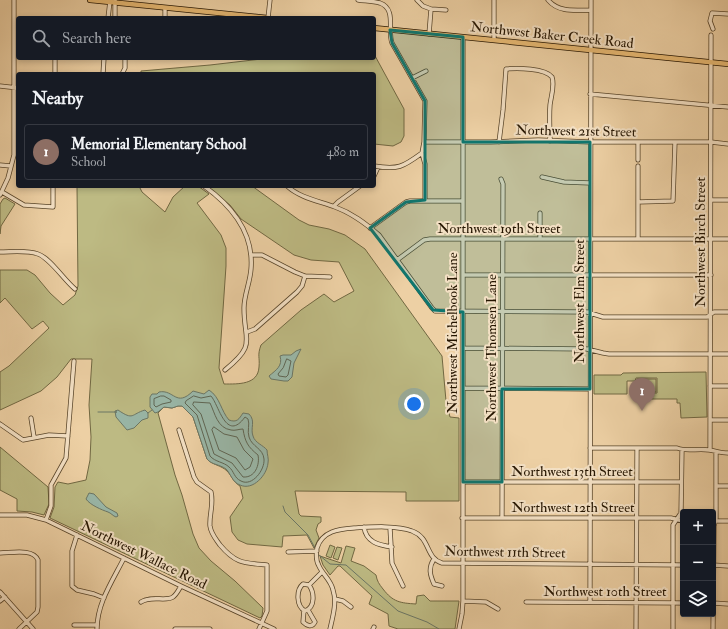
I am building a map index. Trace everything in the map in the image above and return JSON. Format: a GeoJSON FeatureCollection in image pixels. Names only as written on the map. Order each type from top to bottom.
{"type":"FeatureCollection","features":[{"type":"Feature","properties":{"kind":"main road"},"geometry":{"type":"LineString","coordinates":[[90,0],[113,1],[247,16]]}},
{"type":"Feature","properties":{"kind":"main road","name":"Northwest Baker Creek Road"},"geometry":{"type":"LineString","coordinates":[[376,28],[728,64]]}},
{"type":"Feature","properties":{"kind":"street"},"geometry":{"type":"LineString","coordinates":[[14,0],[16,88],[14,155],[1,194],[24,205],[53,207],[53,188]]}},
{"type":"Feature","properties":{"kind":"street"},"geometry":{"type":"LineString","coordinates":[[268,16],[270,0]]}},
{"type":"Feature","properties":{"kind":"street"},"geometry":{"type":"LineString","coordinates":[[358,0],[379,3],[387,8],[390,16],[392,43],[425,102],[424,142],[422,153],[425,164],[425,200]]}},
{"type":"Feature","properties":{"kind":"street"},"geometry":{"type":"LineString","coordinates":[[417,0],[423,6],[431,9],[446,10]]}},
{"type":"Feature","properties":{"kind":"street"},"geometry":{"type":"LineString","coordinates":[[494,0],[494,40]]}},
{"type":"Feature","properties":{"kind":"street"},"geometry":{"type":"LineString","coordinates":[[548,0],[555,7],[562,10],[591,10]]}},
{"type":"Feature","properties":{"kind":"street","name":"Northwest Elm Street"},"geometry":{"type":"LineString","coordinates":[[590,602],[591,0]]}},
{"type":"Feature","properties":{"kind":"street"},"geometry":{"type":"LineString","coordinates":[[109,16],[113,1]]}},
{"type":"Feature","properties":{"kind":"street"},"geometry":{"type":"LineString","coordinates":[[113,1],[114,16]]}},
{"type":"Feature","properties":{"kind":"street"},"geometry":{"type":"LineString","coordinates":[[165,8],[166,16]]}},
{"type":"Feature","properties":{"kind":"street"},"geometry":{"type":"LineString","coordinates":[[429,34],[431,9]]}},
{"type":"Feature","properties":{"kind":"street"},"geometry":{"type":"LineString","coordinates":[[712,29],[710,17],[712,13],[728,14]]}},
{"type":"Feature","properties":{"kind":"street","name":"Northwest Birch Street"},"geometry":{"type":"LineString","coordinates":[[710,450],[711,35]]}},
{"type":"Feature","properties":{"kind":"street","name":"Northwest Michelbook Lane"},"geometry":{"type":"LineString","coordinates":[[459,629],[462,614],[463,482],[463,37]]}},
{"type":"Feature","properties":{"kind":"street"},"geometry":{"type":"LineString","coordinates":[[55,60],[55,72]]}},
{"type":"Feature","properties":{"kind":"street"},"geometry":{"type":"LineString","coordinates":[[103,72],[105,60]]}},
{"type":"Feature","properties":{"kind":"street"},"geometry":{"type":"LineString","coordinates":[[123,72],[125,68],[125,60]]}},
{"type":"Feature","properties":{"kind":"street"},"geometry":{"type":"LineString","coordinates":[[499,142],[506,69],[514,68],[546,72],[552,77],[553,83],[549,122],[550,140]]}},
{"type":"Feature","properties":{"kind":"street"},"geometry":{"type":"LineString","coordinates":[[412,78],[426,71]]}},
{"type":"Feature","properties":{"kind":"street"},"geometry":{"type":"LineString","coordinates":[[0,86],[16,88]]}},
{"type":"Feature","properties":{"kind":"street"},"geometry":{"type":"LineString","coordinates":[[590,94],[728,107]]}},
{"type":"Feature","properties":{"kind":"street","name":"Northwest 21st Street"},"geometry":{"type":"LineString","coordinates":[[424,142],[550,140],[590,142],[711,142],[728,144]]}},
{"type":"Feature","properties":{"kind":"street"},"geometry":{"type":"LineString","coordinates":[[638,142],[638,160]]}},
{"type":"Feature","properties":{"kind":"street"},"geometry":{"type":"LineString","coordinates":[[638,202],[673,201],[675,142]]}},
{"type":"Feature","properties":{"kind":"street"},"geometry":{"type":"LineString","coordinates":[[376,167],[395,168],[403,166],[422,153]]}},
{"type":"Feature","properties":{"kind":"street"},"geometry":{"type":"LineString","coordinates":[[0,165],[11,166]]}},
{"type":"Feature","properties":{"kind":"street"},"geometry":{"type":"LineString","coordinates":[[638,166],[638,239]]}},
{"type":"Feature","properties":{"kind":"street"},"geometry":{"type":"LineString","coordinates":[[542,178],[564,182],[590,183]]}},
{"type":"Feature","properties":{"kind":"street","name":"Northwest Thomsen Lane"},"geometry":{"type":"LineString","coordinates":[[501,179],[502,518]]}},
{"type":"Feature","properties":{"kind":"street"},"geometry":{"type":"LineString","coordinates":[[207,188],[222,199],[234,214],[249,244],[251,255],[251,270],[244,309],[246,348],[242,355],[225,370]]}},
{"type":"Feature","properties":{"kind":"street"},"geometry":{"type":"LineString","coordinates":[[290,188],[308,198],[334,206],[353,215],[370,228],[379,236],[434,310],[438,312],[590,313],[603,317],[707,317],[714,312],[728,312]]}},
{"type":"Feature","properties":{"kind":"street"},"geometry":{"type":"LineString","coordinates":[[334,206],[357,188]]}},
{"type":"Feature","properties":{"kind":"street"},"geometry":{"type":"LineString","coordinates":[[370,228],[406,202],[425,200],[463,201]]}},
{"type":"Feature","properties":{"kind":"street"},"geometry":{"type":"LineString","coordinates":[[711,200],[728,200]]}},
{"type":"Feature","properties":{"kind":"street"},"geometry":{"type":"LineString","coordinates":[[540,213],[540,239]]}},
{"type":"Feature","properties":{"kind":"street","name":"Northwest 19th Street"},"geometry":{"type":"LineString","coordinates":[[397,260],[424,240],[430,239],[728,239]]}},
{"type":"Feature","properties":{"kind":"street"},"geometry":{"type":"LineString","coordinates":[[0,252],[32,252],[42,255],[67,283],[75,289]]}},
{"type":"Feature","properties":{"kind":"street"},"geometry":{"type":"LineString","coordinates":[[251,255],[262,255],[294,272],[305,276],[330,277]]}},
{"type":"Feature","properties":{"kind":"street"},"geometry":{"type":"LineString","coordinates":[[463,275],[711,276]]}},
{"type":"Feature","properties":{"kind":"street"},"geometry":{"type":"LineString","coordinates":[[246,332],[255,329],[297,292],[302,286],[305,276]]}},
{"type":"Feature","properties":{"kind":"street"},"geometry":{"type":"LineString","coordinates":[[463,348],[590,349],[609,354],[728,354]]}},
{"type":"Feature","properties":{"kind":"street"},"geometry":{"type":"LineString","coordinates":[[46,520],[51,506],[51,485],[66,458],[74,361]]}},
{"type":"Feature","properties":{"kind":"street"},"geometry":{"type":"LineString","coordinates":[[710,386],[728,386]]}},
{"type":"Feature","properties":{"kind":"street"},"geometry":{"type":"LineString","coordinates":[[463,388],[590,389]]}},
{"type":"Feature","properties":{"kind":"street"},"geometry":{"type":"LineString","coordinates":[[31,418],[34,437]]}},
{"type":"Feature","properties":{"kind":"street"},"geometry":{"type":"LineString","coordinates":[[710,420],[728,420]]}},
{"type":"Feature","properties":{"kind":"street"},"geometry":{"type":"LineString","coordinates":[[0,424],[23,440],[50,435],[68,436]]}},
{"type":"Feature","properties":{"kind":"street"},"geometry":{"type":"LineString","coordinates":[[179,430],[194,477],[197,482],[211,492],[213,499],[210,526],[214,538],[234,559],[248,563],[267,565],[267,611],[259,629]]}},
{"type":"Feature","properties":{"kind":"street"},"geometry":{"type":"LineString","coordinates":[[590,448],[676,448],[682,450],[710,450],[716,453],[728,453]]}},
{"type":"Feature","properties":{"kind":"street"},"geometry":{"type":"LineString","coordinates":[[636,629],[637,448]]}},
{"type":"Feature","properties":{"kind":"street"},"geometry":{"type":"LineString","coordinates":[[672,629],[673,525],[681,513],[682,450]]}},
{"type":"Feature","properties":{"kind":"street"},"geometry":{"type":"LineString","coordinates":[[715,509],[717,486],[716,453]]}},
{"type":"Feature","properties":{"kind":"street","name":"Northwest 13th Street"},"geometry":{"type":"LineString","coordinates":[[463,482],[681,482]]}},
{"type":"Feature","properties":{"kind":"street"},"geometry":{"type":"LineString","coordinates":[[717,486],[728,486]]}},
{"type":"Feature","properties":{"kind":"street","name":"Northwest Wallace Road"},"geometry":{"type":"LineString","coordinates":[[0,515],[27,515],[46,520],[181,586],[274,629]]}},
{"type":"Feature","properties":{"kind":"street","name":"Northwest 12th Street"},"geometry":{"type":"LineString","coordinates":[[462,518],[671,518],[680,520]]}},
{"type":"Feature","properties":{"kind":"street"},"geometry":{"type":"LineString","coordinates":[[716,521],[728,521]]}},
{"type":"Feature","properties":{"kind":"street"},"geometry":{"type":"LineString","coordinates":[[364,527],[365,534],[371,540],[385,546],[392,547]]}},
{"type":"Feature","properties":{"kind":"street","name":"Northwest 11th Street"},"geometry":{"type":"LineString","coordinates":[[317,551],[322,539],[332,531],[364,527],[390,528],[410,530],[418,533],[426,542],[429,552],[434,559],[442,563],[680,565]]}},
{"type":"Feature","properties":{"kind":"street"},"geometry":{"type":"LineString","coordinates":[[390,528],[392,563],[403,586]]}},
{"type":"Feature","properties":{"kind":"street"},"geometry":{"type":"LineString","coordinates":[[77,535],[72,551],[72,586],[77,590],[104,598]]}},
{"type":"Feature","properties":{"kind":"street"},"geometry":{"type":"LineString","coordinates":[[288,552],[317,551],[318,563],[322,572],[331,584],[335,599],[330,629]]}},
{"type":"Feature","properties":{"kind":"street"},"geometry":{"type":"LineString","coordinates":[[0,552],[34,554],[38,560],[37,612],[19,629]]}},
{"type":"Feature","properties":{"kind":"street"},"geometry":{"type":"LineString","coordinates":[[74,625],[97,627],[98,616],[104,598],[124,558]]}},
{"type":"Feature","properties":{"kind":"street"},"geometry":{"type":"LineString","coordinates":[[434,559],[430,567],[430,571],[434,584],[442,586]]}},
{"type":"Feature","properties":{"kind":"street"},"geometry":{"type":"LineString","coordinates":[[716,565],[728,566]]}},
{"type":"Feature","properties":{"kind":"street"},"geometry":{"type":"LineString","coordinates":[[309,585],[322,572]]}},
{"type":"Feature","properties":{"kind":"street"},"geometry":{"type":"LineString","coordinates":[[303,584],[309,585],[312,589],[313,598],[306,610],[300,603],[299,589],[303,584]]}},
{"type":"Feature","properties":{"kind":"street"},"geometry":{"type":"LineString","coordinates":[[141,602],[146,598],[170,598],[176,594],[181,586]]}},
{"type":"Feature","properties":{"kind":"street"},"geometry":{"type":"LineString","coordinates":[[0,592],[33,629]]}},
{"type":"Feature","properties":{"kind":"street"},"geometry":{"type":"LineString","coordinates":[[0,601],[4,597]]}},
{"type":"Feature","properties":{"kind":"street"},"geometry":{"type":"LineString","coordinates":[[335,599],[343,601],[351,607]]}},
{"type":"Feature","properties":{"kind":"street"},"geometry":{"type":"LineString","coordinates":[[462,602],[486,602],[498,609]]}},
{"type":"Feature","properties":{"kind":"street","name":"Northwest 10th Street"},"geometry":{"type":"LineString","coordinates":[[526,602],[680,603]]}},
{"type":"Feature","properties":{"kind":"street"},"geometry":{"type":"LineString","coordinates":[[716,603],[728,604]]}},
{"type":"Feature","properties":{"kind":"street"},"geometry":{"type":"LineString","coordinates":[[713,617],[713,629]]}},
{"type":"Feature","properties":{"kind":"street"},"geometry":{"type":"LineString","coordinates":[[175,629],[210,629]]}},
{"type":"Feature","properties":{"kind":"highlighted area"},"geometry":{"type":"Polygon","coordinates":[[[390,30],[463,37],[463,142],[590,142],[590,389],[502,389],[502,482],[463,482],[463,312],[433,310],[370,228],[406,202],[425,200],[425,101],[392,43],[390,30]]]}},
{"type":"Feature","properties":{"kind":"shaded area"},"geometry":{"type":"Polygon","coordinates":[[[376,58],[404,109],[404,136],[401,142],[393,146],[376,144],[376,72],[141,72],[253,60],[376,60],[376,58]]]}},
{"type":"Feature","properties":{"kind":"shaded area"},"geometry":{"type":"Polygon","coordinates":[[[77,188],[140,188],[142,192],[165,212],[173,197],[183,188],[201,188],[209,194],[197,203],[221,235],[226,248],[219,368],[224,384],[241,383],[251,380],[258,373],[261,345],[301,310],[324,294],[334,302],[354,291],[339,262],[311,260],[294,255],[241,219],[230,205],[209,188],[255,188],[299,220],[309,225],[329,229],[345,235],[365,249],[442,356],[446,401],[450,417],[459,418],[459,501],[406,501],[406,492],[295,491],[299,514],[301,516],[321,517],[321,522],[318,524],[316,530],[319,538],[314,548],[307,535],[283,536],[282,547],[247,544],[238,540],[232,532],[230,517],[243,498],[240,486],[225,469],[211,463],[207,459],[193,417],[182,406],[172,408],[164,407],[158,413],[175,475],[193,534],[199,548],[211,561],[235,581],[263,608],[262,616],[260,618],[50,518],[54,507],[55,487],[58,482],[68,484],[86,480],[90,460],[91,437],[89,405],[92,359],[71,359],[57,377],[41,391],[0,410],[0,372],[9,366],[49,328],[43,321],[32,329],[5,298],[0,303],[0,270],[27,270],[35,275],[50,293],[63,305],[75,295],[78,286],[77,188]]]}},
{"type":"Feature","properties":{"kind":"shaded area"},"geometry":{"type":"Polygon","coordinates":[[[5,198],[15,204],[1,226],[0,234],[0,204],[5,198]]]}},
{"type":"Feature","properties":{"kind":"shaded area"},"geometry":{"type":"Polygon","coordinates":[[[706,372],[707,417],[681,418],[680,403],[677,403],[677,399],[651,399],[651,393],[657,393],[657,378],[636,378],[635,381],[627,381],[627,394],[594,394],[594,375],[621,375],[623,373],[706,372]]]}},
{"type":"Feature","properties":{"kind":"shaded area"},"geometry":{"type":"Polygon","coordinates":[[[637,379],[656,379],[656,392],[637,392],[637,379]]]}},
{"type":"Feature","properties":{"kind":"shaded area"},"geometry":{"type":"Polygon","coordinates":[[[0,447],[48,487],[49,504],[44,515],[32,512],[17,511],[17,499],[0,490],[0,447]]]}},
{"type":"Feature","properties":{"kind":"shaded area"},"geometry":{"type":"Polygon","coordinates":[[[330,545],[335,547],[331,558],[326,556],[330,545]]]}},
{"type":"Feature","properties":{"kind":"shaded area"},"geometry":{"type":"Polygon","coordinates":[[[346,546],[355,548],[351,561],[364,566],[376,575],[378,582],[383,589],[390,597],[397,601],[416,604],[417,596],[424,595],[430,601],[459,601],[455,629],[398,629],[389,626],[388,614],[369,604],[372,596],[340,566],[338,566],[330,575],[323,565],[320,556],[341,563],[346,546]]]}},
{"type":"Feature","properties":{"kind":"shaded area"},"geometry":{"type":"Polygon","coordinates":[[[337,547],[342,548],[338,560],[333,558],[337,547]]]}},
{"type":"Feature","properties":{"kind":"water"},"geometry":{"type":"Polygon","coordinates":[[[301,349],[294,363],[292,377],[288,381],[271,379],[269,376],[280,365],[280,356],[291,355],[301,349]]]}},
{"type":"Feature","properties":{"kind":"water"},"geometry":{"type":"Polygon","coordinates":[[[209,390],[216,396],[229,420],[236,421],[243,413],[249,414],[253,422],[252,430],[255,440],[267,450],[267,468],[262,477],[250,486],[237,484],[226,469],[207,459],[193,417],[182,406],[172,408],[164,407],[155,413],[150,407],[150,397],[152,394],[164,392],[175,397],[183,398],[193,391],[204,394],[209,390]]]}},
{"type":"Feature","properties":{"kind":"water"},"geometry":{"type":"Polygon","coordinates":[[[118,410],[132,416],[145,410],[148,413],[148,418],[142,420],[134,428],[127,430],[116,417],[115,411],[118,410]]]}},
{"type":"Feature","properties":{"kind":"water"},"geometry":{"type":"Polygon","coordinates":[[[89,493],[94,494],[106,507],[117,513],[118,516],[115,517],[109,512],[99,509],[90,503],[86,499],[89,493]]]}},
{"type":"Feature","properties":{"kind":"waterway"},"geometry":{"type":"LineString","coordinates":[[148,413],[152,410]]}},
{"type":"Feature","properties":{"kind":"waterway"},"geometry":{"type":"LineString","coordinates":[[98,412],[117,412],[115,412]]}},
{"type":"Feature","properties":{"kind":"waterway"},"geometry":{"type":"LineString","coordinates":[[283,506],[285,512],[308,535],[315,548]]}},
{"type":"Feature","properties":{"kind":"waterway"},"geometry":{"type":"LineString","coordinates":[[319,555],[330,564],[346,565],[398,611],[427,622],[439,629]]}},
{"type":"Feature","properties":{"kind":"place","name":"Memorial Elementary School"},"geometry":{"type":"Point","coordinates":[642,411]}}]}
